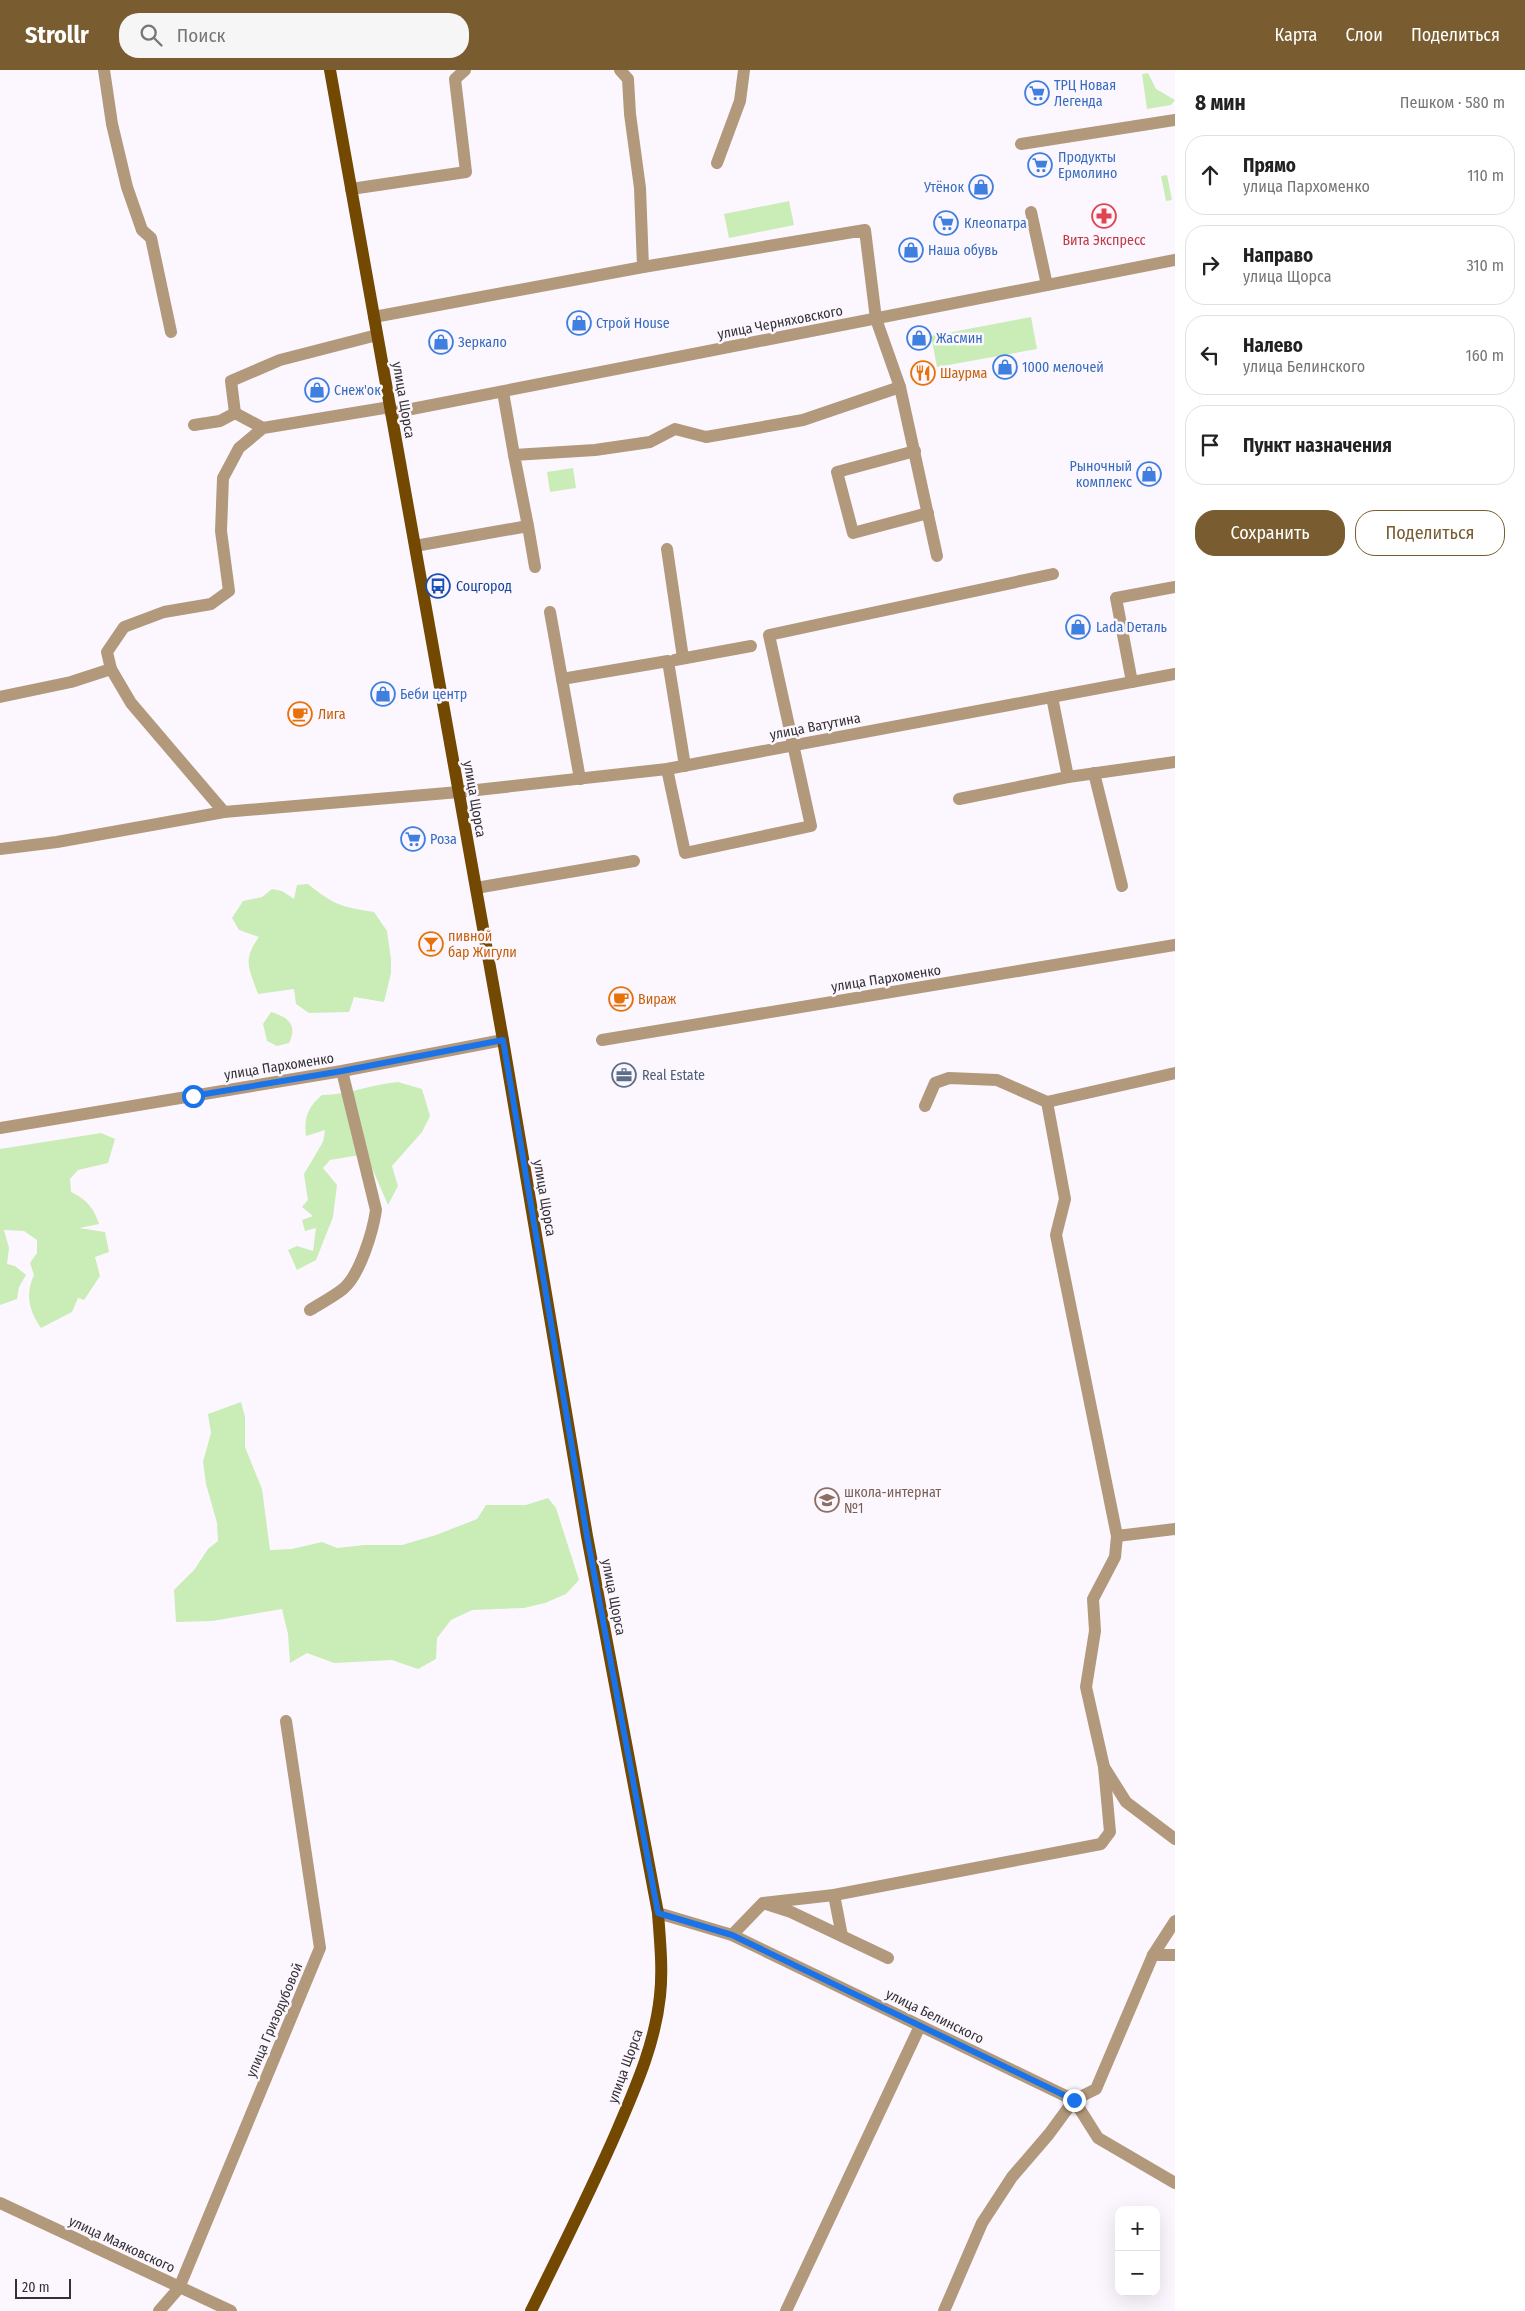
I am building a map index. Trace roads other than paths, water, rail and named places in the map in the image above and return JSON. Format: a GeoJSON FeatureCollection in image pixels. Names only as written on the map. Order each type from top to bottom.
{"type":"FeatureCollection","features":[{"type":"Feature","properties":{"kind":"main road","name":"улица Щорса"},"geometry":{"type":"LineString","coordinates":[[330,70],[503,1040],[587,1536],[658,1913],[661,1956],[660,1996],[655,2031],[645,2066],[606,2156],[532,2311]]}},
{"type":"Feature","properties":{"kind":"street"},"geometry":{"type":"LineString","coordinates":[[104,70],[112,124],[127,188],[142,230],[151,238],[171,332]]}},
{"type":"Feature","properties":{"kind":"street"},"geometry":{"type":"LineString","coordinates":[[351,189],[466,172],[455,79],[465,70]]}},
{"type":"Feature","properties":{"kind":"street"},"geometry":{"type":"LineString","coordinates":[[620,70],[628,79],[630,114],[640,188],[643,268]]}},
{"type":"Feature","properties":{"kind":"street"},"geometry":{"type":"LineString","coordinates":[[717,163],[740,101],[744,70]]}},
{"type":"Feature","properties":{"kind":"street"},"geometry":{"type":"LineString","coordinates":[[1021,144],[1175,120]]}},
{"type":"Feature","properties":{"kind":"street"},"geometry":{"type":"LineString","coordinates":[[1031,212],[1048,285]]}},
{"type":"Feature","properties":{"kind":"street"},"geometry":{"type":"LineString","coordinates":[[374,317],[865,230],[876,319],[900,387],[937,556]]}},
{"type":"Feature","properties":{"kind":"street","name":"улица Черняховского"},"geometry":{"type":"LineString","coordinates":[[263,428],[503,392],[1175,260]]}},
{"type":"Feature","properties":{"kind":"street"},"geometry":{"type":"LineString","coordinates":[[235,413],[231,380],[280,360],[377,335]]}},
{"type":"Feature","properties":{"kind":"street"},"geometry":{"type":"LineString","coordinates":[[514,455],[595,450],[650,442],[676,428],[706,437],[793,422],[900,387]]}},
{"type":"Feature","properties":{"kind":"street"},"geometry":{"type":"LineString","coordinates":[[503,392],[534,567]]}},
{"type":"Feature","properties":{"kind":"street"},"geometry":{"type":"LineString","coordinates":[[194,425],[220,421],[235,413]]}},
{"type":"Feature","properties":{"kind":"street"},"geometry":{"type":"LineString","coordinates":[[224,812],[131,703],[111,669],[107,652],[124,627],[164,612],[211,604],[229,591],[221,530],[223,478],[239,448],[263,428],[235,413]]}},
{"type":"Feature","properties":{"kind":"street"},"geometry":{"type":"LineString","coordinates":[[914,451],[837,472],[853,533],[928,513]]}},
{"type":"Feature","properties":{"kind":"street"},"geometry":{"type":"LineString","coordinates":[[415,546],[528,526]]}},
{"type":"Feature","properties":{"kind":"street"},"geometry":{"type":"LineString","coordinates":[[667,549],[683,658]]}},
{"type":"Feature","properties":{"kind":"street"},"geometry":{"type":"LineString","coordinates":[[668,769],[685,853],[811,826],[770,635],[1052,574]]}},
{"type":"Feature","properties":{"kind":"street"},"geometry":{"type":"LineString","coordinates":[[1132,682],[1116,598],[1175,587]]}},
{"type":"Feature","properties":{"kind":"street"},"geometry":{"type":"LineString","coordinates":[[550,612],[580,779]]}},
{"type":"Feature","properties":{"kind":"street"},"geometry":{"type":"LineString","coordinates":[[562,679],[752,646]]}},
{"type":"Feature","properties":{"kind":"street"},"geometry":{"type":"LineString","coordinates":[[668,661],[685,766]]}},
{"type":"Feature","properties":{"kind":"street"},"geometry":{"type":"LineString","coordinates":[[0,697],[71,682],[111,669]]}},
{"type":"Feature","properties":{"kind":"street","name":"улица Ватутина"},"geometry":{"type":"LineString","coordinates":[[0,849],[57,842],[224,812],[459,792],[668,769],[1175,674]]}},
{"type":"Feature","properties":{"kind":"street"},"geometry":{"type":"LineString","coordinates":[[1052,697],[1068,777]]}},
{"type":"Feature","properties":{"kind":"street"},"geometry":{"type":"LineString","coordinates":[[959,799],[1068,777],[1175,762]]}},
{"type":"Feature","properties":{"kind":"street"},"geometry":{"type":"LineString","coordinates":[[1094,773],[1122,886]]}},
{"type":"Feature","properties":{"kind":"street"},"geometry":{"type":"LineString","coordinates":[[476,888],[634,861]]}},
{"type":"Feature","properties":{"kind":"street","name":"улица Пархоменко"},"geometry":{"type":"LineString","coordinates":[[602,1040],[1175,945]]}},
{"type":"Feature","properties":{"kind":"street","name":"улица Пархоменко"},"geometry":{"type":"LineString","coordinates":[[0,1128],[342,1071],[503,1040]]}},
{"type":"Feature","properties":{"kind":"street"},"geometry":{"type":"LineString","coordinates":[[310,1310],[344,1288],[358,1266],[374,1222],[376,1210],[342,1071]]}},
{"type":"Feature","properties":{"kind":"street"},"geometry":{"type":"LineString","coordinates":[[925,1106],[936,1083],[949,1078],[996,1080],[1047,1102],[1175,1073]]}},
{"type":"Feature","properties":{"kind":"street"},"geometry":{"type":"LineString","coordinates":[[732,1935],[763,1903],[834,1895],[1101,1844],[1110,1832],[1104,1767],[1086,1687],[1095,1631],[1093,1599],[1115,1557],[1117,1536],[1056,1235],[1065,1199],[1047,1102]]}},
{"type":"Feature","properties":{"kind":"street"},"geometry":{"type":"LineString","coordinates":[[1117,1536],[1175,1530]]}},
{"type":"Feature","properties":{"kind":"street","name":"улица Гризодубовой"},"geometry":{"type":"LineString","coordinates":[[160,2311],[179,2288],[320,1948],[286,1721]]}},
{"type":"Feature","properties":{"kind":"street"},"geometry":{"type":"LineString","coordinates":[[1104,1767],[1126,1802],[1175,1839]]}},
{"type":"Feature","properties":{"kind":"street"},"geometry":{"type":"LineString","coordinates":[[834,1895],[842,1936]]}},
{"type":"Feature","properties":{"kind":"street"},"geometry":{"type":"LineString","coordinates":[[763,1903],[791,1912],[888,1958]]}},
{"type":"Feature","properties":{"kind":"street","name":"улица Белинского"},"geometry":{"type":"LineString","coordinates":[[658,1913],[732,1935],[1074,2100]]}},
{"type":"Feature","properties":{"kind":"street"},"geometry":{"type":"LineString","coordinates":[[944,2311],[954,2292],[982,2223],[1012,2177],[1049,2134],[1074,2100],[1096,2089],[1153,1955],[1175,1921]]}},
{"type":"Feature","properties":{"kind":"street"},"geometry":{"type":"LineString","coordinates":[[1153,1955],[1175,1955]]}},
{"type":"Feature","properties":{"kind":"street"},"geometry":{"type":"LineString","coordinates":[[786,2311],[920,2026]]}},
{"type":"Feature","properties":{"kind":"street"},"geometry":{"type":"LineString","coordinates":[[1074,2100],[1098,2138],[1175,2183]]}},
{"type":"Feature","properties":{"kind":"street","name":"улица Маяковского"},"geometry":{"type":"LineString","coordinates":[[0,2203],[231,2311]]}},
{"type":"Feature","properties":{"kind":"place","name":"ТРЦ Новая Легенда"},"geometry":{"type":"Point","coordinates":[1037,93]}},
{"type":"Feature","properties":{"kind":"place","name":"Продукты Ермолино"},"geometry":{"type":"Point","coordinates":[1040,165]}},
{"type":"Feature","properties":{"kind":"place","name":"Утёнок"},"geometry":{"type":"Point","coordinates":[981,187]}},
{"type":"Feature","properties":{"kind":"place","name":"Вита Экспресс"},"geometry":{"type":"Point","coordinates":[1104,216]}},
{"type":"Feature","properties":{"kind":"place","name":"Клеопатра"},"geometry":{"type":"Point","coordinates":[946,223]}},
{"type":"Feature","properties":{"kind":"place","name":"Наша обувь"},"geometry":{"type":"Point","coordinates":[911,250]}},
{"type":"Feature","properties":{"kind":"place","name":"Строй House"},"geometry":{"type":"Point","coordinates":[579,323]}},
{"type":"Feature","properties":{"kind":"place","name":"Жасмин"},"geometry":{"type":"Point","coordinates":[919,338]}},
{"type":"Feature","properties":{"kind":"place","name":"Зеркало"},"geometry":{"type":"Point","coordinates":[441,342]}},
{"type":"Feature","properties":{"kind":"place","name":"1000 мелочей"},"geometry":{"type":"Point","coordinates":[1005,367]}},
{"type":"Feature","properties":{"kind":"place","name":"Шаурма"},"geometry":{"type":"Point","coordinates":[923,373]}},
{"type":"Feature","properties":{"kind":"place","name":"Снеж'ок"},"geometry":{"type":"Point","coordinates":[317,390]}},
{"type":"Feature","properties":{"kind":"place","name":"Рыночный комплекс"},"geometry":{"type":"Point","coordinates":[1149,474]}},
{"type":"Feature","properties":{"kind":"place","name":"Соцгород"},"geometry":{"type":"Point","coordinates":[438,586]}},
{"type":"Feature","properties":{"kind":"place","name":"Lada Dеталь"},"geometry":{"type":"Point","coordinates":[1078,627]}},
{"type":"Feature","properties":{"kind":"place","name":"Беби центр"},"geometry":{"type":"Point","coordinates":[383,694]}},
{"type":"Feature","properties":{"kind":"place","name":"Лига"},"geometry":{"type":"Point","coordinates":[300,714]}},
{"type":"Feature","properties":{"kind":"place","name":"Роза"},"geometry":{"type":"Point","coordinates":[413,839]}},
{"type":"Feature","properties":{"kind":"place","name":"пивной бар Жигули"},"geometry":{"type":"Point","coordinates":[431,944]}},
{"type":"Feature","properties":{"kind":"place","name":"Вираж"},"geometry":{"type":"Point","coordinates":[621,999]}},
{"type":"Feature","properties":{"kind":"place","name":"Real Estate"},"geometry":{"type":"Point","coordinates":[624,1075]}},
{"type":"Feature","properties":{"kind":"place","name":"школа-интернат №1"},"geometry":{"type":"Point","coordinates":[827,1500]}}]}
